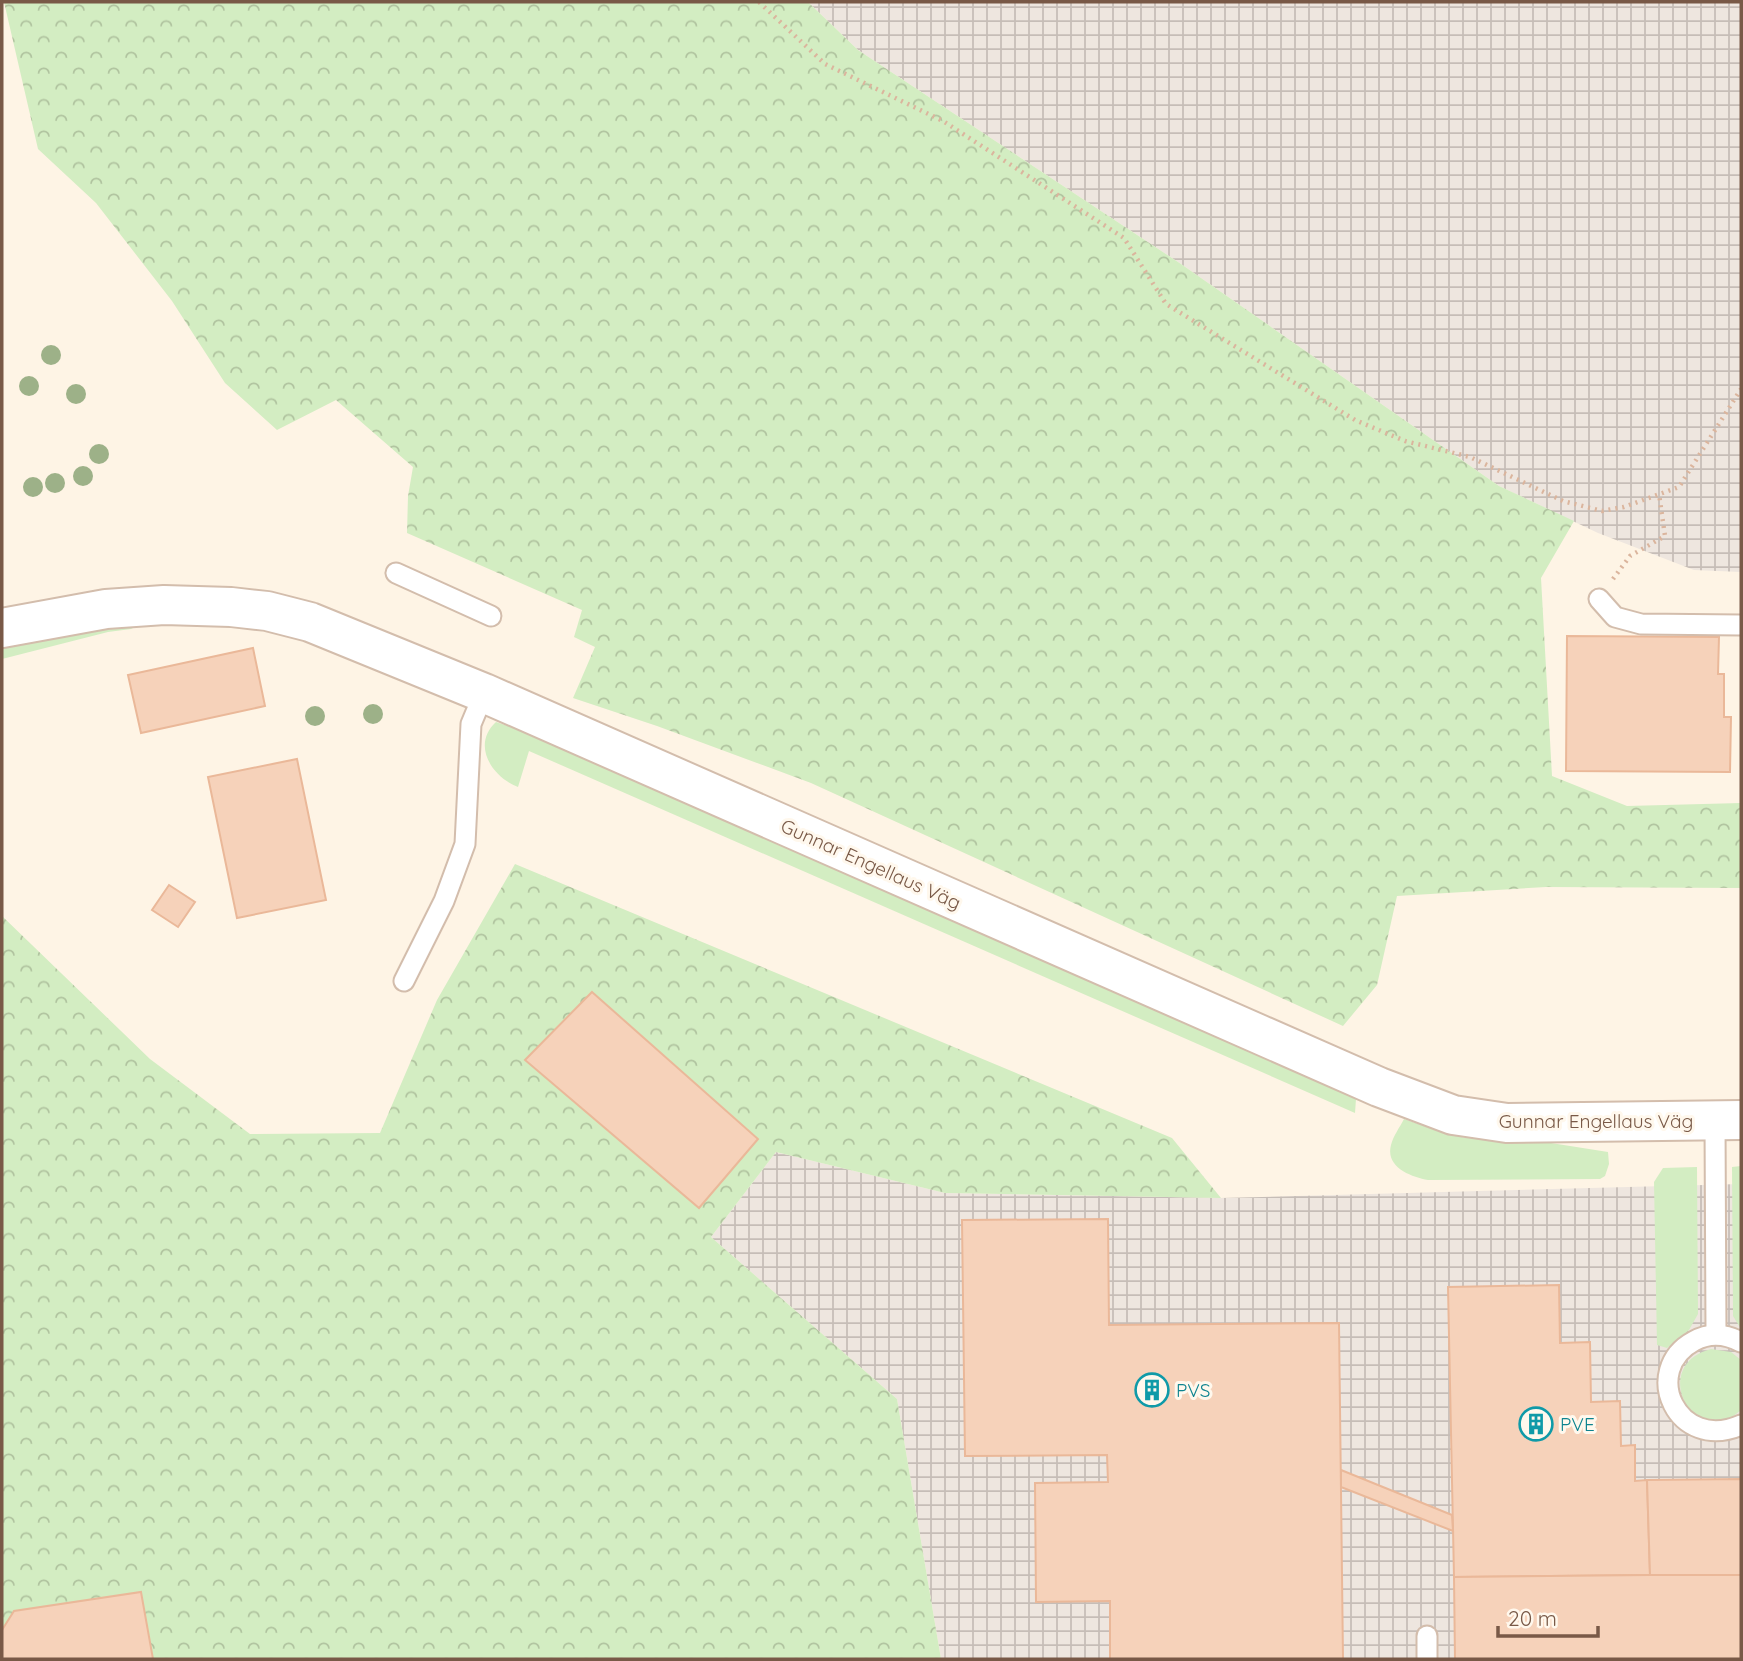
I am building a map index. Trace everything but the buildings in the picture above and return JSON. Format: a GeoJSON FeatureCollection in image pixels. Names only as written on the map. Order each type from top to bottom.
{"type":"FeatureCollection","features":[{"type":"Feature","properties":{"kind":"street","name":"Gunnar Engellaus Väg"},"geometry":{"type":"LineString","coordinates":[[2,628],[106,609],[164,605],[267,611],[321,626],[484,693],[1379,1087],[1453,1115],[1507,1123],[1728,1120]]}},
{"type":"Feature","properties":{"kind":"lane"},"geometry":{"type":"LineString","coordinates":[[397,573],[491,616]]}},
{"type":"Feature","properties":{"kind":"lane"},"geometry":{"type":"LineString","coordinates":[[1599,599],[1615,617],[1641,624],[1741,625]]}},
{"type":"Feature","properties":{"kind":"lane"},"geometry":{"type":"LineString","coordinates":[[404,981],[444,901],[466,844],[471,724],[484,693]]}},
{"type":"Feature","properties":{"kind":"lane"},"geometry":{"type":"LineString","coordinates":[[1716,1334],[1728,1120]]}},
{"type":"Feature","properties":{"kind":"lane"},"geometry":{"type":"LineString","coordinates":[[1741,1342],[1716,1334],[1701,1337],[1687,1345],[1676,1357],[1669,1379],[1672,1403],[1687,1421],[1709,1431],[1725,1431],[1741,1425]]}},
{"type":"Feature","properties":{"kind":"lane"},"geometry":{"type":"LineString","coordinates":[[1427,1636],[1427,1659]]}},
{"type":"Feature","properties":{"kind":"path"},"geometry":{"type":"LineString","coordinates":[[759,2],[825,64],[943,121],[1124,238],[1166,304],[1355,420],[1405,441],[1470,457],[1563,501],[1602,511],[1624,507],[1679,487],[1741,389]]}},
{"type":"Feature","properties":{"kind":"path"},"geometry":{"type":"LineString","coordinates":[[1599,599],[1630,556],[1665,536],[1659,494]]}},
{"type":"Feature","properties":{"kind":"shaded area"},"geometry":{"type":"Polygon","coordinates":[[[808,2],[1741,2],[1741,572],[1694,570],[1598,533],[1499,486],[1181,264],[858,50],[808,2]]]}},
{"type":"Feature","properties":{"kind":"shaded area"},"geometry":{"type":"Polygon","coordinates":[[[776,1152],[945,1193],[1221,1198],[1741,1184],[1741,1659],[941,1659],[897,1399],[711,1237],[776,1152]]]}},
{"type":"Feature","properties":{"kind":"green space"},"geometry":{"type":"Polygon","coordinates":[[[4,2],[808,2],[858,50],[1181,264],[1499,486],[1574,521],[1541,578],[1552,776],[1627,806],[1741,803],[1741,888],[1546,887],[1397,896],[1377,985],[1343,1026],[811,783],[573,698],[595,647],[574,637],[582,610],[407,533],[408,496],[413,467],[336,400],[277,430],[225,383],[172,301],[96,203],[38,149],[4,2]]]}},
{"type":"Feature","properties":{"kind":"green space"},"geometry":{"type":"Polygon","coordinates":[[[141,624],[131,629],[108,632],[2,659],[2,645],[38,636],[141,624]]]}},
{"type":"Feature","properties":{"kind":"green space"},"geometry":{"type":"Polygon","coordinates":[[[496,722],[1353,1095],[1356,1099],[1355,1113],[529,751],[518,787],[500,776],[488,759],[485,740],[496,722]]]}},
{"type":"Feature","properties":{"kind":"green space"},"geometry":{"type":"Polygon","coordinates":[[[515,864],[1172,1138],[1221,1198],[945,1193],[776,1152],[711,1237],[897,1399],[941,1659],[2,1659],[2,916],[150,1059],[250,1134],[380,1133],[437,1000],[515,864]]]}},
{"type":"Feature","properties":{"kind":"green space"},"geometry":{"type":"Polygon","coordinates":[[[1404,1119],[1466,1138],[1532,1140],[1608,1152],[1609,1164],[1605,1176],[1600,1179],[1421,1179],[1401,1170],[1390,1153],[1392,1142],[1404,1119]]]}},
{"type":"Feature","properties":{"kind":"green space"},"geometry":{"type":"Polygon","coordinates":[[[1741,1166],[1741,1329],[1733,1316],[1732,1167],[1741,1166]]]}},
{"type":"Feature","properties":{"kind":"green space"},"geometry":{"type":"Polygon","coordinates":[[[1697,1167],[1698,1314],[1689,1330],[1667,1348],[1657,1345],[1654,1182],[1663,1168],[1697,1167]]]}},
{"type":"Feature","properties":{"kind":"green space"},"geometry":{"type":"Polygon","coordinates":[[[1711,1349],[1731,1352],[1741,1360],[1741,1410],[1724,1420],[1708,1421],[1694,1414],[1685,1402],[1680,1387],[1682,1372],[1692,1358],[1711,1349]]]}},
{"type":"Feature","properties":{"kind":"place","name":"PVS"},"geometry":{"type":"Point","coordinates":[1152,1390]}},
{"type":"Feature","properties":{"kind":"place","name":"PVE"},"geometry":{"type":"Point","coordinates":[1536,1424]}}]}
